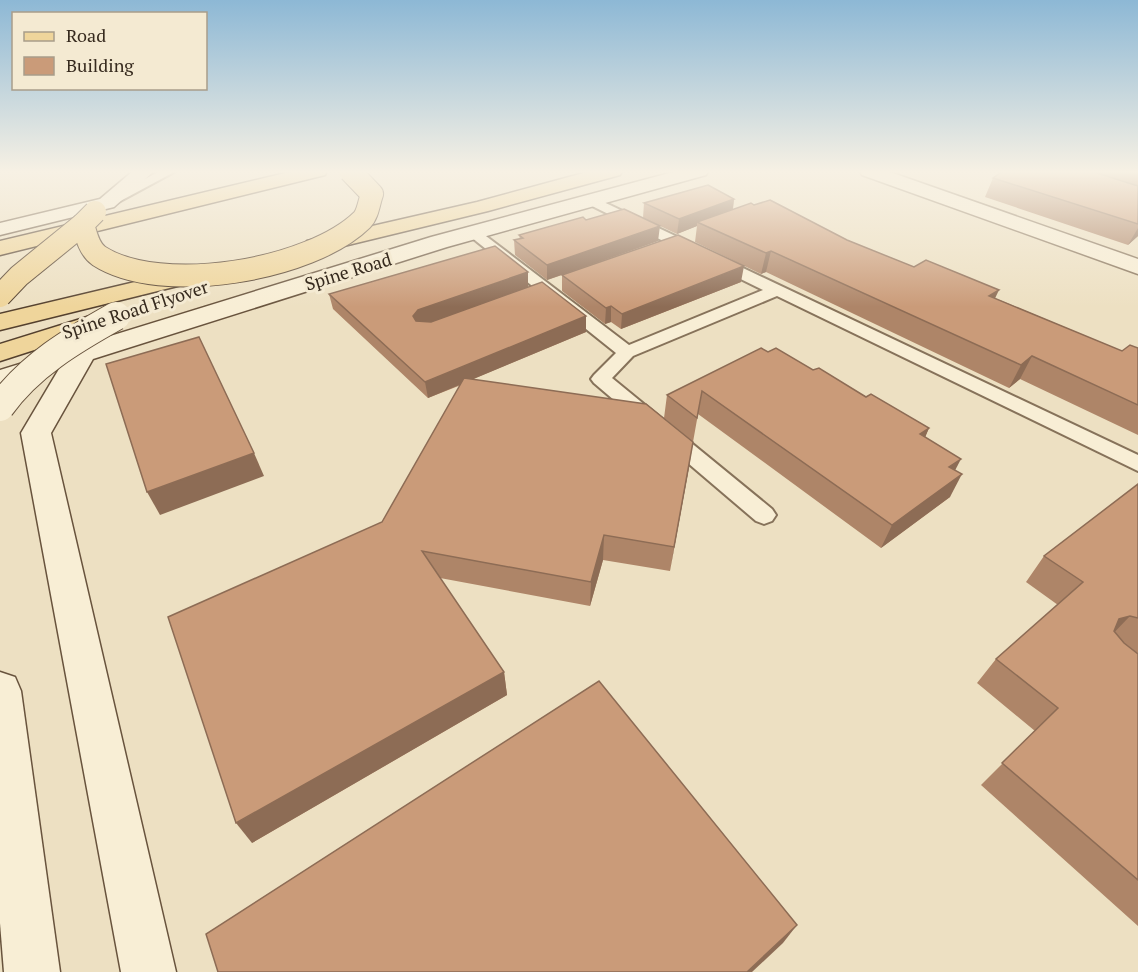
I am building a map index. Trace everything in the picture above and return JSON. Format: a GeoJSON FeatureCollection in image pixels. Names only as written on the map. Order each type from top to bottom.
{"type":"FeatureCollection","features":[{"type":"Feature","properties":{"kind":"main road"},"geometry":{"type":"LineString","coordinates":[[0,296],[19,276],[91,216]]}},
{"type":"Feature","properties":{"kind":"main road","name":"Spine Road Flyover"},"geometry":{"type":"LineString","coordinates":[[95,216],[90,247],[99,256],[132,271],[155,275],[192,276],[241,272],[270,266]]}},
{"type":"Feature","properties":{"kind":"main road"},"geometry":{"type":"LineString","coordinates":[[0,248],[131,216]]}},
{"type":"Feature","properties":{"kind":"main road","name":"Spine Road Flyover"},"geometry":{"type":"LineString","coordinates":[[0,352],[321,248],[355,227],[366,216]]}},
{"type":"Feature","properties":{"kind":"main road","name":"Spine Road Flyover"},"geometry":{"type":"LineString","coordinates":[[355,227],[393,216]]}},
{"type":"Feature","properties":{"kind":"main road","name":"Spine Road"},"geometry":{"type":"LineString","coordinates":[[0,322],[442,216]]}},
{"type":"Feature","properties":{"kind":"street"},"geometry":{"type":"LineString","coordinates":[[0,229],[75,216]]}},
{"type":"Feature","properties":{"kind":"street","name":"Spine Road"},"geometry":{"type":"LineString","coordinates":[[0,379],[473,233],[535,216]]}},
{"type":"Feature","properties":{"kind":"street"},"geometry":{"type":"LineString","coordinates":[[996,216],[1138,267]]}},
{"type":"Feature","properties":{"kind":"street"},"geometry":{"type":"LineString","coordinates":[[0,407],[7,396],[71,341],[116,316]]}},
{"type":"Feature","properties":{"kind":"street"},"geometry":{"type":"LineString","coordinates":[[82,354],[36,433],[148,972]]}},
{"type":"Feature","properties":{"kind":"street"},"geometry":{"type":"LineString","coordinates":[[0,691],[32,972]]}},
{"type":"Feature","properties":{"kind":"lane"},"geometry":{"type":"LineString","coordinates":[[624,216],[1138,464]]}},
{"type":"Feature","properties":{"kind":"lane"},"geometry":{"type":"LineString","coordinates":[[473,233],[627,352]]}},
{"type":"Feature","properties":{"kind":"lane"},"geometry":{"type":"LineString","coordinates":[[656,250],[700,234]]}},
{"type":"Feature","properties":{"kind":"lane"},"geometry":{"type":"LineString","coordinates":[[524,297],[568,282]]}},
{"type":"Feature","properties":{"kind":"lane"},"geometry":{"type":"LineString","coordinates":[[764,514],[601,379],[627,352],[777,290]]}},
{"type":"Feature","properties":{"kind":"building"},"geometry":{"type":"Polygon","coordinates":[[[599,216],[640,216],[660,226],[547,265],[514,240],[523,238],[519,235],[583,217],[586,220],[599,216]]]}},
{"type":"Feature","properties":{"kind":"building"},"geometry":{"type":"Polygon","coordinates":[[[713,216],[801,216],[847,240],[914,267],[926,260],[999,290],[989,296],[1122,351],[1130,345],[1138,348],[1138,405],[1032,356],[1021,365],[771,251],[766,253],[697,222],[713,216]]]}},
{"type":"Feature","properties":{"kind":"building"},"geometry":{"type":"Polygon","coordinates":[[[1114,216],[1138,216],[1138,224],[1114,216]]]}},
{"type":"Feature","properties":{"kind":"building"},"geometry":{"type":"Polygon","coordinates":[[[678,235],[744,266],[622,314],[611,306],[606,308],[562,275],[678,235]]]}},
{"type":"Feature","properties":{"kind":"building"},"geometry":{"type":"Polygon","coordinates":[[[495,246],[528,272],[418,310],[413,316],[416,321],[431,322],[542,282],[586,316],[425,382],[329,294],[495,246]]]}},
{"type":"Feature","properties":{"kind":"building"},"geometry":{"type":"Polygon","coordinates":[[[199,337],[254,453],[147,492],[106,364],[199,337]]]}},
{"type":"Feature","properties":{"kind":"building"},"geometry":{"type":"Polygon","coordinates":[[[761,348],[768,352],[776,348],[813,370],[819,368],[866,397],[871,394],[929,428],[920,434],[961,459],[949,467],[962,474],[892,525],[702,391],[697,418],[667,395],[761,348]]]}},
{"type":"Feature","properties":{"kind":"building"},"geometry":{"type":"Polygon","coordinates":[[[464,378],[646,404],[693,442],[674,547],[604,535],[591,582],[422,551],[504,672],[236,823],[168,617],[382,522],[464,378]]]}},
{"type":"Feature","properties":{"kind":"building"},"geometry":{"type":"Polygon","coordinates":[[[1138,484],[1138,618],[1130,616],[1119,619],[1114,631],[1138,654],[1138,880],[1002,763],[1058,708],[996,659],[1083,582],[1044,556],[1138,484]]]}},
{"type":"Feature","properties":{"kind":"building"},"geometry":{"type":"Polygon","coordinates":[[[599,681],[797,925],[747,972],[218,972],[206,934],[599,681]]]}}]}
